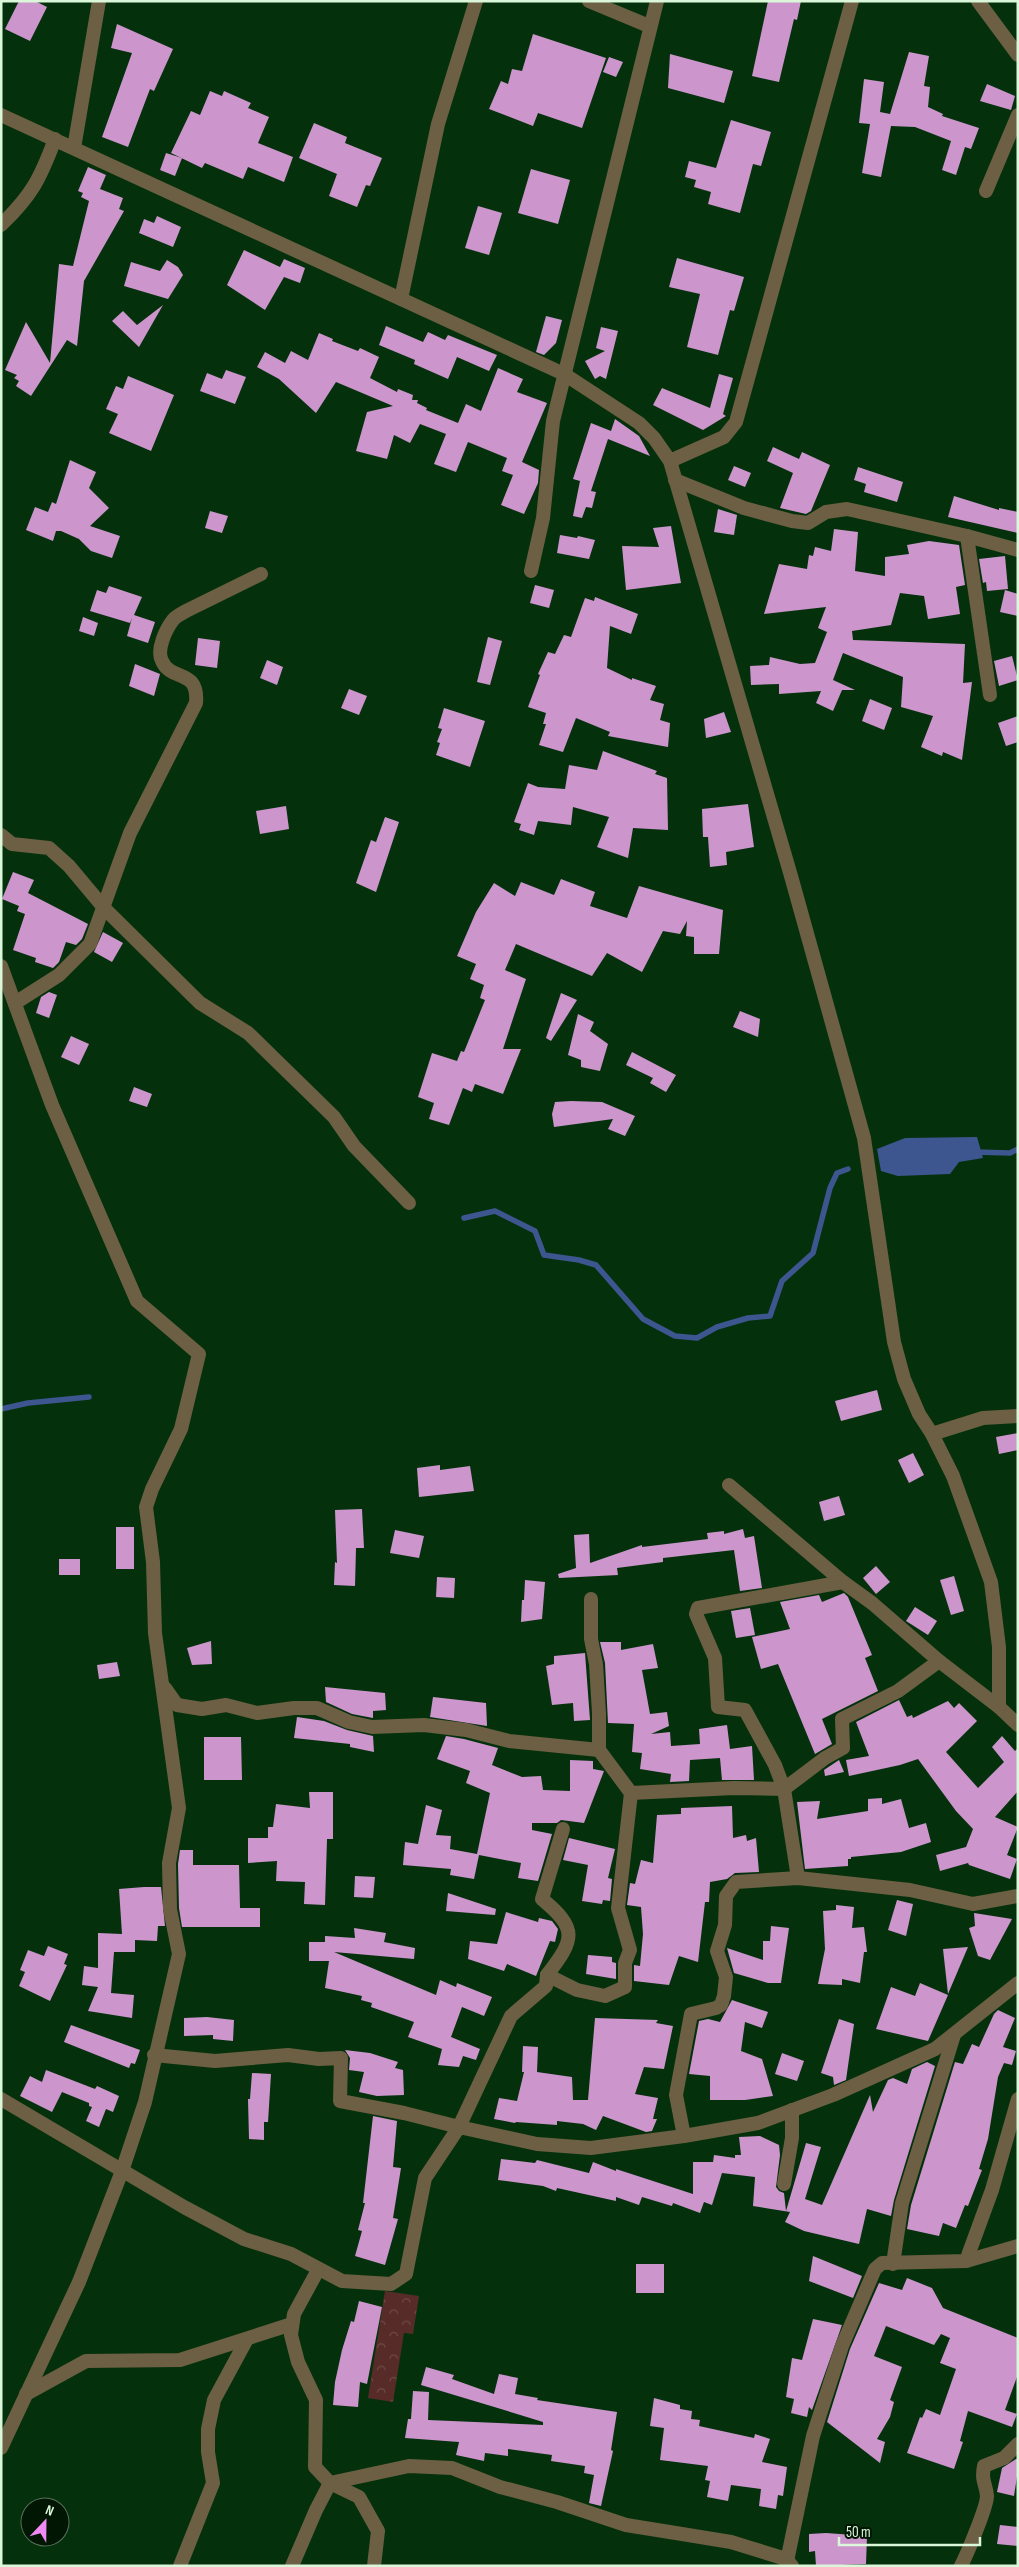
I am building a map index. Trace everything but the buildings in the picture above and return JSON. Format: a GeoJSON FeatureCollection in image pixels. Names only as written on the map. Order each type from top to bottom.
{"type":"FeatureCollection","features":[{"type":"Feature","properties":{"kind":"street"},"geometry":{"type":"LineString","coordinates":[[74,148],[99,1]]}},
{"type":"Feature","properties":{"kind":"street"},"geometry":{"type":"LineString","coordinates":[[401,298],[438,124],[476,1]]}},
{"type":"Feature","properties":{"kind":"street"},"geometry":{"type":"LineString","coordinates":[[589,1],[649,26]]}},
{"type":"Feature","properties":{"kind":"street"},"geometry":{"type":"LineString","coordinates":[[531,570],[543,518],[553,421],[656,1]]}},
{"type":"Feature","properties":{"kind":"street"},"geometry":{"type":"LineString","coordinates":[[670,461],[724,437],[736,422],[852,1]]}},
{"type":"Feature","properties":{"kind":"street"},"geometry":{"type":"LineString","coordinates":[[978,1],[1018,55]]}},
{"type":"Feature","properties":{"kind":"street"},"geometry":{"type":"LineString","coordinates":[[1,115],[564,374],[640,423],[654,438],[670,461],[788,867],[864,1138],[894,1342],[904,1379],[919,1414],[932,1434],[953,1476],[990,1582],[999,1647],[999,1707]]}},
{"type":"Feature","properties":{"kind":"street"},"geometry":{"type":"LineString","coordinates":[[986,191],[1018,115]]}},
{"type":"Feature","properties":{"kind":"street"},"geometry":{"type":"LineString","coordinates":[[1,225],[31,193],[43,171],[54,139]]}},
{"type":"Feature","properties":{"kind":"street"},"geometry":{"type":"LineString","coordinates":[[675,480],[744,508],[792,521],[808,523],[826,512],[847,509],[967,536],[1018,550]]}},
{"type":"Feature","properties":{"kind":"street"},"geometry":{"type":"LineString","coordinates":[[967,536],[990,695]]}},
{"type":"Feature","properties":{"kind":"street"},"geometry":{"type":"LineString","coordinates":[[15,1002],[59,975],[90,944],[105,909],[130,833],[196,703],[194,685],[189,678],[167,668],[161,660],[161,650],[165,634],[174,618],[261,574]]}},
{"type":"Feature","properties":{"kind":"street"},"geometry":{"type":"LineString","coordinates":[[1,835],[12,844],[49,848],[68,866],[105,909],[200,1003],[248,1033],[334,1117],[354,1146],[409,1203]]}},
{"type":"Feature","properties":{"kind":"street"},"geometry":{"type":"LineString","coordinates":[[1,966],[52,1105],[137,1302],[199,1354],[181,1429],[152,1489],[146,1507],[153,1562],[155,1633],[164,1685],[179,1808],[169,1863],[170,1909],[178,1954],[145,2102],[122,2171],[79,2282],[1,2448]]}},
{"type":"Feature","properties":{"kind":"street"},"geometry":{"type":"LineString","coordinates":[[932,1434],[982,1418],[1018,1416]]}},
{"type":"Feature","properties":{"kind":"street"},"geometry":{"type":"LineString","coordinates":[[729,1485],[844,1582],[999,1707],[1018,1725]]}},
{"type":"Feature","properties":{"kind":"street"},"geometry":{"type":"LineString","coordinates":[[798,1878],[784,1789],[775,1765],[745,1710],[718,1707],[715,1658],[703,1634],[697,1611],[698,1608],[844,1582]]}},
{"type":"Feature","properties":{"kind":"street"},"geometry":{"type":"LineString","coordinates":[[547,1974],[577,1990],[604,1996],[625,1987],[625,1963],[630,1950],[618,1908],[631,1793],[600,1750],[591,1599]]}},
{"type":"Feature","properties":{"kind":"street"},"geometry":{"type":"LineString","coordinates":[[631,1793],[734,1788],[784,1789],[825,1758],[843,1748],[842,1719],[898,1691],[939,1660]]}},
{"type":"Feature","properties":{"kind":"street"},"geometry":{"type":"LineString","coordinates":[[164,1685],[177,1705],[202,1709],[226,1705],[257,1713],[294,1708],[311,1708],[333,1714],[349,1722],[372,1727],[424,1725],[466,1730],[509,1741],[600,1750]]}},
{"type":"Feature","properties":{"kind":"street"},"geometry":{"type":"LineString","coordinates":[[1,2099],[122,2171],[244,2239],[290,2254],[342,2281],[391,2284],[406,2274],[425,2178],[459,2127],[511,2016],[546,1986],[547,1974],[564,1952],[569,1933],[563,1917],[542,1899],[563,1829]]}},
{"type":"Feature","properties":{"kind":"street"},"geometry":{"type":"LineString","coordinates":[[684,2136],[676,2095],[682,2057],[691,2014],[720,2006],[724,1996],[726,1976],[717,1950],[725,1925],[726,1896],[736,1882],[798,1878],[910,1890],[973,1904],[1018,1896]]}},
{"type":"Feature","properties":{"kind":"street"},"geometry":{"type":"LineString","coordinates":[[154,2055],[215,2061],[288,2055],[319,2059],[341,2058],[340,2101],[404,2113],[537,2144],[591,2148],[684,2136],[758,2123],[833,2095],[935,2049],[1018,1983]]}},
{"type":"Feature","properties":{"kind":"street"},"geometry":{"type":"LineString","coordinates":[[893,2264],[902,2202],[954,2035]]}},
{"type":"Feature","properties":{"kind":"street"},"geometry":{"type":"LineString","coordinates":[[966,2261],[992,2190],[1018,2099]]}},
{"type":"Feature","properties":{"kind":"street"},"geometry":{"type":"LineString","coordinates":[[784,2184],[792,2138],[792,2110]]}},
{"type":"Feature","properties":{"kind":"street"},"geometry":{"type":"LineString","coordinates":[[292,2566],[316,2510],[330,2484],[409,2466],[452,2468],[500,2487],[557,2502],[626,2525],[731,2542],[788,2563],[813,2436],[842,2346],[875,2269],[882,2263],[966,2261],[1018,2246]]}},
{"type":"Feature","properties":{"kind":"street"},"geometry":{"type":"LineString","coordinates":[[318,2270],[294,2314],[291,2335],[298,2362],[316,2400],[315,2468],[330,2484],[359,2497],[378,2531],[374,2566]]}},
{"type":"Feature","properties":{"kind":"street"},"geometry":{"type":"LineString","coordinates":[[26,2394],[86,2361],[180,2360],[292,2324]]}},
{"type":"Feature","properties":{"kind":"street"},"geometry":{"type":"LineString","coordinates":[[180,2566],[213,2483],[208,2437],[214,2400],[246,2339]]}},
{"type":"Feature","properties":{"kind":"street"},"geometry":{"type":"LineString","coordinates":[[962,2566],[970,2550],[987,2496],[981,2479],[984,2466],[1004,2458],[1018,2444]]}},
{"type":"Feature","properties":{"kind":"green space"},"geometry":{"type":"Polygon","coordinates":[[[385,2291],[419,2296],[413,2334],[404,2333],[393,2402],[368,2398],[385,2291]]]}},
{"type":"Feature","properties":{"kind":"water"},"geometry":{"type":"Polygon","coordinates":[[[977,1137],[983,1158],[959,1162],[950,1174],[898,1176],[881,1171],[877,1149],[905,1138],[977,1137]]]}},
{"type":"Feature","properties":{"kind":"waterway"},"geometry":{"type":"LineString","coordinates":[[975,1152],[1010,1153],[1018,1149]]}},
{"type":"Feature","properties":{"kind":"waterway"},"geometry":{"type":"LineString","coordinates":[[464,1218],[495,1211],[535,1231],[544,1255],[579,1260],[596,1265],[643,1319],[675,1336],[697,1338],[717,1327],[748,1318],[770,1316],[782,1281],[813,1253],[830,1188],[837,1173],[848,1169]]}},
{"type":"Feature","properties":{"kind":"waterway"},"geometry":{"type":"LineString","coordinates":[[1,1409],[28,1403],[89,1397]]}}]}
